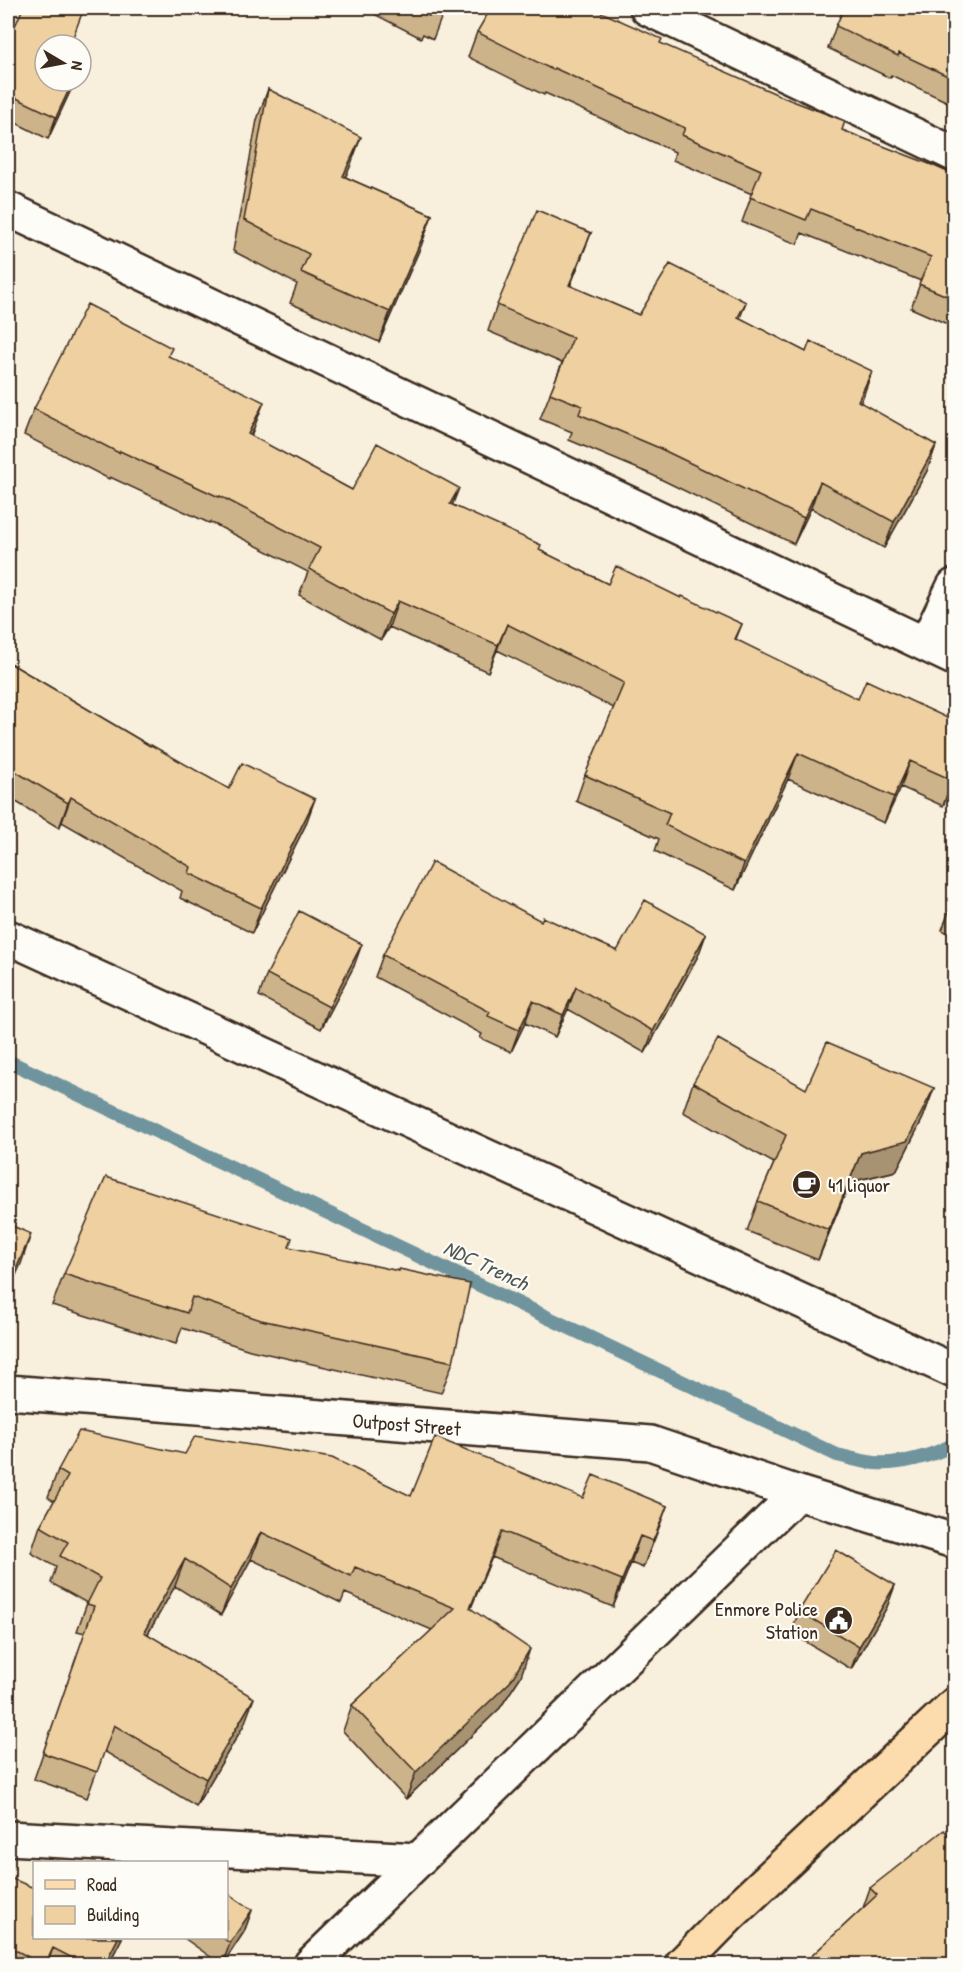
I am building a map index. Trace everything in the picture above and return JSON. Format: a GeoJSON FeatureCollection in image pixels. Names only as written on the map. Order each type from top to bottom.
{"type":"FeatureCollection","features":[{"type":"Feature","properties":{"kind":"main road"},"geometry":{"type":"LineString","coordinates":[[682,1965],[729,1916],[954,1705]]}},
{"type":"Feature","properties":{"kind":"street"},"geometry":{"type":"LineString","coordinates":[[647,8],[954,154]]}},
{"type":"Feature","properties":{"kind":"street"},"geometry":{"type":"LineString","coordinates":[[8,209],[940,651],[954,586]]}},
{"type":"Feature","properties":{"kind":"street"},"geometry":{"type":"LineString","coordinates":[[8,937],[954,1371]]}},
{"type":"Feature","properties":{"kind":"street","name":"Outpost Street"},"geometry":{"type":"LineString","coordinates":[[8,1392],[650,1443],[798,1493],[954,1541]]}},
{"type":"Feature","properties":{"kind":"street"},"geometry":{"type":"LineString","coordinates":[[311,1965],[798,1493]]}},
{"type":"Feature","properties":{"kind":"street"},"geometry":{"type":"LineString","coordinates":[[8,1838],[418,1860]]}},
{"type":"Feature","properties":{"kind":"building"},"geometry":{"type":"Polygon","coordinates":[[[23,8],[84,8],[75,33],[33,33],[33,93],[67,93],[56,117],[8,94],[8,20],[16,24],[23,8]]]}},
{"type":"Feature","properties":{"kind":"building"},"geometry":{"type":"Polygon","coordinates":[[[412,8],[444,8],[441,17],[431,12],[429,16],[412,8]]]}},
{"type":"Feature","properties":{"kind":"building"},"geometry":{"type":"Polygon","coordinates":[[[491,8],[592,8],[662,39],[660,43],[790,100],[845,121],[842,130],[954,175],[954,299],[919,284],[931,257],[811,209],[806,220],[750,197],[761,170],[682,135],[685,128],[554,68],[553,70],[477,32],[491,8]]]}},
{"type":"Feature","properties":{"kind":"building"},"geometry":{"type":"Polygon","coordinates":[[[844,8],[954,8],[954,79],[899,53],[898,56],[836,26],[844,8]]]}},
{"type":"Feature","properties":{"kind":"building"},"geometry":{"type":"Polygon","coordinates":[[[268,89],[361,137],[343,176],[432,215],[390,312],[301,272],[309,254],[244,220],[268,89]]]}},
{"type":"Feature","properties":{"kind":"building"},"geometry":{"type":"Polygon","coordinates":[[[537,210],[591,233],[569,285],[639,315],[670,264],[746,302],[738,317],[806,352],[810,341],[872,371],[858,401],[936,445],[894,522],[820,482],[804,518],[657,447],[579,414],[582,406],[550,393],[573,338],[497,305],[537,210]]]}},
{"type":"Feature","properties":{"kind":"building"},"geometry":{"type":"Polygon","coordinates":[[[87,304],[172,348],[168,356],[264,402],[248,434],[352,490],[377,443],[459,488],[450,504],[541,545],[539,550],[608,584],[616,566],[681,598],[682,596],[742,624],[735,639],[858,699],[866,680],[954,721],[954,775],[952,780],[910,761],[894,797],[798,753],[744,864],[665,825],[670,813],[585,775],[624,683],[507,624],[498,645],[398,601],[391,614],[309,569],[320,548],[220,496],[120,451],[119,453],[34,409],[87,304]]]}},
{"type":"Feature","properties":{"kind":"building"},"geometry":{"type":"Polygon","coordinates":[[[8,662],[150,746],[229,789],[242,763],[315,799],[261,908],[189,873],[191,867],[71,797],[68,803],[8,767],[12,761],[8,759],[8,662]]]}},
{"type":"Feature","properties":{"kind":"building"},"geometry":{"type":"Polygon","coordinates":[[[432,862],[541,921],[543,917],[617,951],[645,900],[706,934],[653,1031],[576,987],[563,1015],[533,1001],[519,1030],[488,1016],[490,1012],[383,955],[432,862]]]}},
{"type":"Feature","properties":{"kind":"building"},"geometry":{"type":"Polygon","coordinates":[[[954,898],[954,916],[948,913],[954,898]]]}},
{"type":"Feature","properties":{"kind":"building"},"geometry":{"type":"Polygon","coordinates":[[[299,911],[362,944],[329,1007],[267,974],[299,911]]]}},
{"type":"Feature","properties":{"kind":"building"},"geometry":{"type":"Polygon","coordinates":[[[718,1039],[806,1089],[827,1042],[934,1088],[907,1141],[861,1153],[829,1230],[758,1201],[786,1135],[693,1083],[718,1039]]]}},
{"type":"Feature","properties":{"kind":"building"},"geometry":{"type":"Polygon","coordinates":[[[106,1177],[292,1238],[289,1247],[470,1284],[453,1362],[261,1320],[192,1297],[187,1313],[64,1274],[106,1177]]]}},
{"type":"Feature","properties":{"kind":"building"},"geometry":{"type":"Polygon","coordinates":[[[8,1224],[31,1234],[8,1288],[8,1224]]]}},
{"type":"Feature","properties":{"kind":"building"},"geometry":{"type":"Polygon","coordinates":[[[79,1431],[185,1454],[195,1436],[332,1458],[411,1496],[435,1437],[583,1498],[593,1475],[667,1506],[653,1541],[640,1536],[622,1580],[502,1531],[470,1608],[530,1649],[510,1682],[416,1772],[352,1705],[455,1608],[355,1567],[351,1576],[261,1532],[231,1589],[185,1559],[144,1632],[254,1698],[206,1779],[114,1725],[97,1772],[43,1753],[94,1606],[87,1604],[100,1578],[60,1556],[68,1542],[40,1526],[68,1476],[58,1470],[79,1431]]]}},
{"type":"Feature","properties":{"kind":"building","name":"Enmore Police Station"},"geometry":{"type":"Polygon","coordinates":[[[836,1550],[895,1585],[859,1647],[799,1611],[836,1550]]]}},
{"type":"Feature","properties":{"kind":"building"},"geometry":{"type":"Polygon","coordinates":[[[944,1830],[954,1842],[954,1965],[806,1965],[804,1963],[877,1895],[870,1888],[944,1830]]]}},
{"type":"Feature","properties":{"kind":"building"},"geometry":{"type":"Polygon","coordinates":[[[8,1877],[33,1888],[33,1939],[117,1939],[104,1965],[86,1965],[53,1948],[43,1965],[8,1946],[8,1877]]]}},
{"type":"Feature","properties":{"kind":"building"},"geometry":{"type":"Polygon","coordinates":[[[228,1893],[252,1910],[230,1943],[224,1939],[228,1939],[228,1893]]]}},
{"type":"Feature","properties":{"kind":"waterway","name":"NDC Trench"},"geometry":{"type":"LineString","coordinates":[[8,1061],[837,1455],[861,1461],[895,1463],[926,1456],[954,1444]]}},
{"type":"Feature","properties":{"kind":"place","name":"41 liquor"},"geometry":{"type":"Point","coordinates":[807,1184]}},
{"type":"Feature","properties":{"kind":"place","name":"Enmore Police Station"},"geometry":{"type":"Point","coordinates":[839,1620]}}]}
